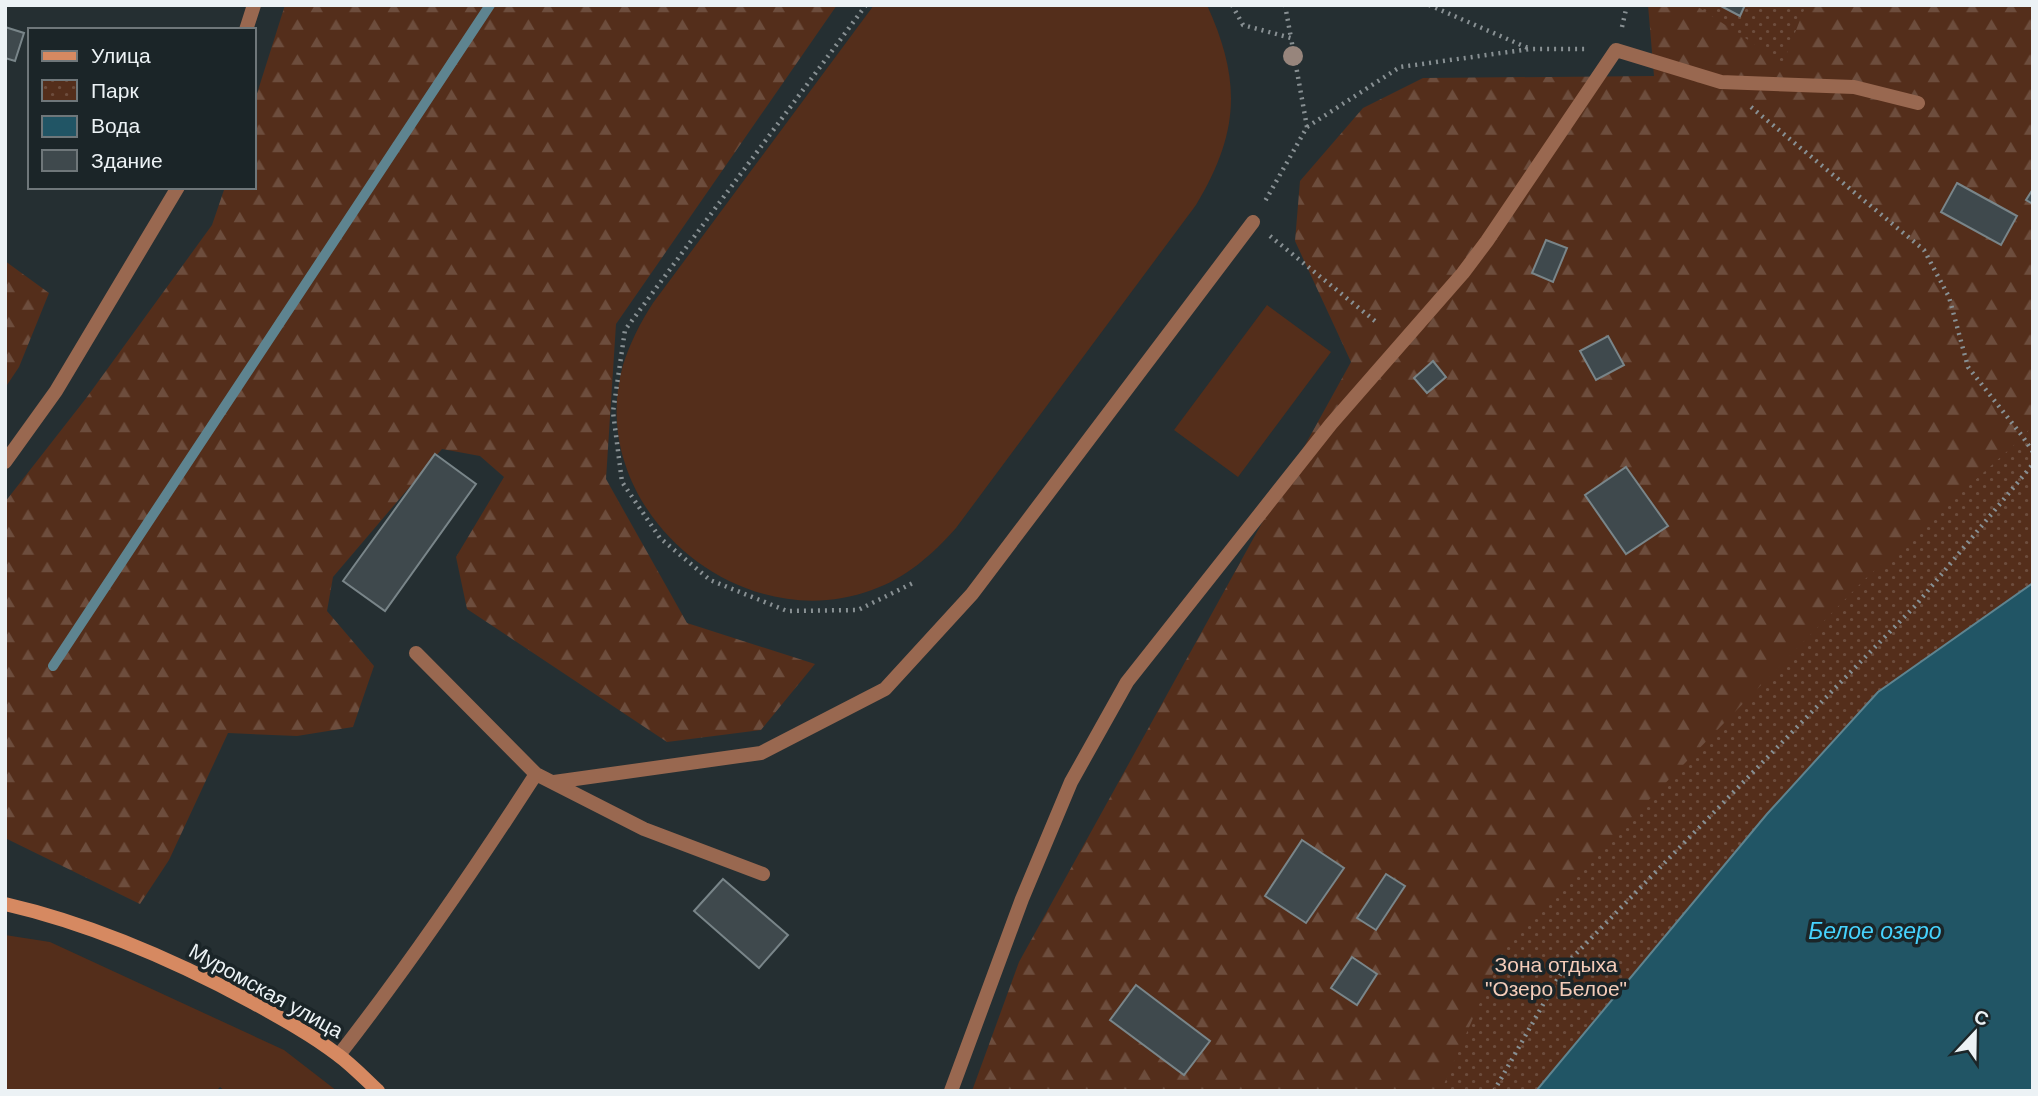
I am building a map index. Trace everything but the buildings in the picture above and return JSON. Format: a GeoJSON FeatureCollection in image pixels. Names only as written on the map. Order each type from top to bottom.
{"type":"FeatureCollection","features":[{"type":"Feature","properties":{"kind":"street","name":"Муромская улица"},"geometry":{"type":"LineString","coordinates":[[5,904],[46,913],[94,930],[196,972],[284,1020],[339,1055],[378,1091]]}},
{"type":"Feature","properties":{"kind":"lane"},"geometry":{"type":"LineString","coordinates":[[247,28],[254,5]]}},
{"type":"Feature","properties":{"kind":"lane"},"geometry":{"type":"LineString","coordinates":[[951,1091],[1021,899],[1071,782],[1127,682],[1331,424],[1463,273],[1616,50],[1721,82],[1854,87],[1918,103]]}},
{"type":"Feature","properties":{"kind":"lane"},"geometry":{"type":"LineString","coordinates":[[5,462],[56,391],[177,189]]}},
{"type":"Feature","properties":{"kind":"lane"},"geometry":{"type":"LineString","coordinates":[[554,782],[761,753],[885,689],[972,594],[1253,222]]}},
{"type":"Feature","properties":{"kind":"lane"},"geometry":{"type":"LineString","coordinates":[[415,653],[536,774],[644,829],[762,874]]}},
{"type":"Feature","properties":{"kind":"lane"},"geometry":{"type":"LineString","coordinates":[[339,1055],[398,977],[498,834],[536,774]]}},
{"type":"Feature","properties":{"kind":"path"},"geometry":{"type":"LineString","coordinates":[[866,5],[625,330],[613,412],[622,482],[660,538],[710,580],[787,611],[858,610],[913,583]]}},
{"type":"Feature","properties":{"kind":"path"},"geometry":{"type":"LineString","coordinates":[[1231,5],[1242,25],[1291,38]]}},
{"type":"Feature","properties":{"kind":"path"},"geometry":{"type":"LineString","coordinates":[[1285,5],[1307,127]]}},
{"type":"Feature","properties":{"kind":"path"},"geometry":{"type":"LineString","coordinates":[[1429,5],[1530,49]]}},
{"type":"Feature","properties":{"kind":"path"},"geometry":{"type":"LineString","coordinates":[[1375,321],[1253,222],[1307,127],[1400,67],[1530,49],[1616,50]]}},
{"type":"Feature","properties":{"kind":"path"},"geometry":{"type":"LineString","coordinates":[[1721,82],[1924,250],[1949,297],[1968,367],[2033,452]]}},
{"type":"Feature","properties":{"kind":"path"},"geometry":{"type":"LineString","coordinates":[[1494,1091],[1566,964],[1916,605],[2033,464]]}},
{"type":"Feature","properties":{"kind":"green space"},"geometry":{"type":"Polygon","coordinates":[[[285,5],[837,5],[616,324],[606,479],[687,623],[815,664],[761,730],[667,742],[467,609],[456,557],[504,477],[480,456],[442,449],[333,577],[327,611],[374,666],[353,727],[297,736],[228,733],[169,860],[140,904],[5,838],[5,502],[87,397],[212,225],[224,189],[256,189],[256,97],[285,5]]]}},
{"type":"Feature","properties":{"kind":"green space"},"geometry":{"type":"Polygon","coordinates":[[[874,5],[1207,5],[1226,59],[1231,107],[1228,130],[1221,154],[1196,205],[947,538],[907,572],[872,590],[821,600],[771,596],[723,578],[682,549],[649,511],[626,467],[617,417],[623,365],[636,333],[653,303],[874,5]]]}},
{"type":"Feature","properties":{"kind":"green space"},"geometry":{"type":"Polygon","coordinates":[[[1648,5],[2033,5],[2033,521],[1769,781],[1520,1091],[972,1091],[1019,962],[1351,362],[1295,241],[1300,181],[1363,108],[1423,78],[1654,76],[1648,5]]]}},
{"type":"Feature","properties":{"kind":"green space"},"geometry":{"type":"Polygon","coordinates":[[[1695,5],[1806,5],[1783,63],[1695,5]]]}},
{"type":"Feature","properties":{"kind":"green space"},"geometry":{"type":"Polygon","coordinates":[[[5,261],[49,293],[19,367],[5,388],[5,261]]]}},
{"type":"Feature","properties":{"kind":"green space"},"geometry":{"type":"Polygon","coordinates":[[[1267,305],[1331,352],[1238,477],[1174,430],[1267,305]]]}},
{"type":"Feature","properties":{"kind":"green space","name":"Зона отдыха \"Озеро Белое\""},"geometry":{"type":"Polygon","coordinates":[[[2033,424],[2033,583],[1878,692],[1767,814],[1536,1091],[1441,1091],[1504,948],[1864,580],[2023,437],[2033,424]]]}},
{"type":"Feature","properties":{"kind":"green space"},"geometry":{"type":"Polygon","coordinates":[[[5,935],[50,942],[284,1050],[337,1091],[225,1091],[220,1087],[216,1091],[5,1091],[5,935]]]}},
{"type":"Feature","properties":{"kind":"water","name":"Белое озеро"},"geometry":{"type":"Polygon","coordinates":[[[2033,583],[2033,1091],[1536,1091],[1767,814],[1878,692],[2033,583]]]}},
{"type":"Feature","properties":{"kind":"waterway"},"geometry":{"type":"LineString","coordinates":[[53,666],[490,5]]}}]}
